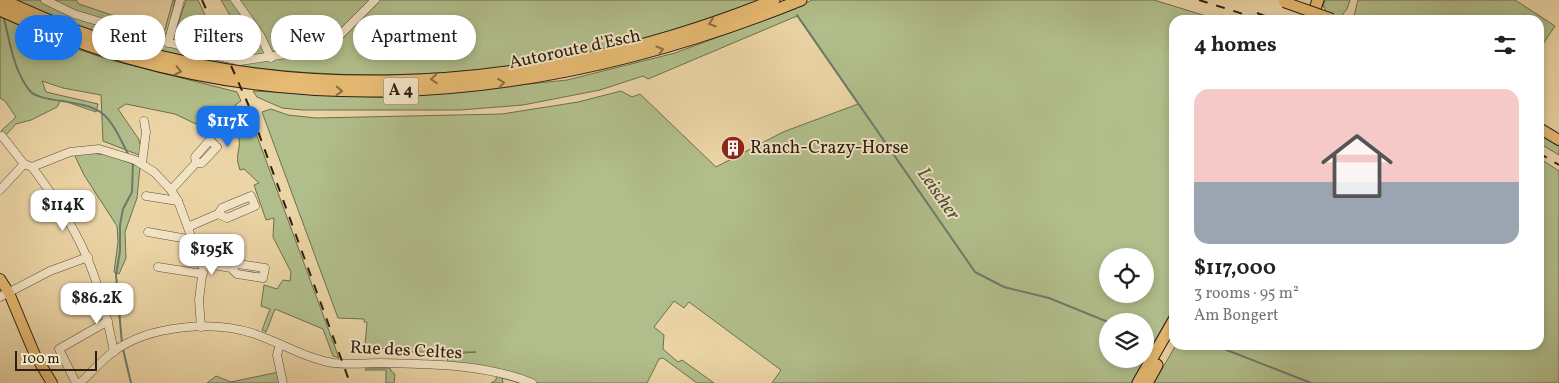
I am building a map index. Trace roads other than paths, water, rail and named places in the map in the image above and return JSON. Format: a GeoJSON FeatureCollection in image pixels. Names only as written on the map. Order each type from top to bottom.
{"type":"FeatureCollection","features":[{"type":"Feature","properties":{"kind":"highway","name":"Autoroute d'Esch"},"geometry":{"type":"LineString","coordinates":[[3,0],[76,31],[170,59],[265,75],[361,81],[474,76],[581,59],[664,38],[774,0]]}},
{"type":"Feature","properties":{"kind":"highway","name":"Autoroute d'Esch"},"geometry":{"type":"LineString","coordinates":[[0,10],[89,46],[166,68],[263,85],[368,91],[473,86],[577,70],[663,49],[719,31],[801,0]]}},
{"type":"Feature","properties":{"kind":"highway"},"geometry":{"type":"LineString","coordinates":[[1305,15],[1310,0]]}},
{"type":"Feature","properties":{"kind":"highway"},"geometry":{"type":"LineString","coordinates":[[1313,15],[1318,0]]}},
{"type":"Feature","properties":{"kind":"highway"},"geometry":{"type":"LineString","coordinates":[[1138,383],[1169,329]]}},
{"type":"Feature","properties":{"kind":"highway"},"geometry":{"type":"LineString","coordinates":[[1147,383],[1169,345]]}},
{"type":"Feature","properties":{"kind":"main road"},"geometry":{"type":"LineString","coordinates":[[1282,1],[1322,15]]}},
{"type":"Feature","properties":{"kind":"main road"},"geometry":{"type":"LineString","coordinates":[[1544,131],[1559,140]]}},
{"type":"Feature","properties":{"kind":"main road"},"geometry":{"type":"LineString","coordinates":[[0,279],[4,295],[35,355],[52,383]]}},
{"type":"Feature","properties":{"kind":"street"},"geometry":{"type":"LineString","coordinates":[[44,0],[74,14],[225,59],[271,58],[260,35],[235,0]]}},
{"type":"Feature","properties":{"kind":"street"},"geometry":{"type":"LineString","coordinates":[[168,43],[180,0]]}},
{"type":"Feature","properties":{"kind":"street"},"geometry":{"type":"LineString","coordinates":[[343,32],[375,0]]}},
{"type":"Feature","properties":{"kind":"street"},"geometry":{"type":"LineString","coordinates":[[138,162],[146,132],[144,121]]}},
{"type":"Feature","properties":{"kind":"street"},"geometry":{"type":"LineString","coordinates":[[2,136],[28,165],[64,212],[98,280],[108,322],[120,348]]}},
{"type":"Feature","properties":{"kind":"street"},"geometry":{"type":"LineString","coordinates":[[0,190],[28,165],[70,152],[89,149],[122,154],[138,162],[171,190],[178,201],[201,262],[203,274],[199,300],[202,327]]}},
{"type":"Feature","properties":{"kind":"street"},"geometry":{"type":"LineString","coordinates":[[171,190],[196,163]]}},
{"type":"Feature","properties":{"kind":"street"},"geometry":{"type":"LineString","coordinates":[[146,196],[178,201]]}},
{"type":"Feature","properties":{"kind":"street"},"geometry":{"type":"LineString","coordinates":[[188,227],[218,214]]}},
{"type":"Feature","properties":{"kind":"street"},"geometry":{"type":"LineString","coordinates":[[148,232],[193,240]]}},
{"type":"Feature","properties":{"kind":"street"},"geometry":{"type":"LineString","coordinates":[[4,295],[50,271],[88,257]]}},
{"type":"Feature","properties":{"kind":"street"},"geometry":{"type":"LineString","coordinates":[[201,262],[231,268]]}},
{"type":"Feature","properties":{"kind":"street"},"geometry":{"type":"LineString","coordinates":[[158,267],[203,274]]}},
{"type":"Feature","properties":{"kind":"street"},"geometry":{"type":"LineString","coordinates":[[78,383],[59,350],[108,322]]}},
{"type":"Feature","properties":{"kind":"street","name":"Rue des Celtes"},"geometry":{"type":"LineString","coordinates":[[78,383],[120,348],[158,331],[202,327],[241,329],[334,363],[444,365],[497,373],[532,383]]}},
{"type":"Feature","properties":{"kind":"street"},"geometry":{"type":"LineString","coordinates":[[280,344],[278,355],[284,383]]}},
{"type":"Feature","properties":{"kind":"waterway","name":"Leischer"},"geometry":{"type":"LineString","coordinates":[[797,15],[975,272],[1004,287],[1049,298],[1099,318]]}},
{"type":"Feature","properties":{"kind":"waterway"},"geometry":{"type":"LineString","coordinates":[[4,19],[16,66],[30,91],[44,98],[85,105],[103,114],[114,128],[129,156]]}},
{"type":"Feature","properties":{"kind":"waterway"},"geometry":{"type":"LineString","coordinates":[[122,344],[116,275],[120,251],[120,225],[123,209],[132,192],[133,162]]}},
{"type":"Feature","properties":{"kind":"waterway"},"geometry":{"type":"LineString","coordinates":[[123,349],[131,383]]}},
{"type":"Feature","properties":{"kind":"waterway","name":"Leischer"},"geometry":{"type":"LineString","coordinates":[[1227,350],[1311,383]]}},
{"type":"Feature","properties":{"kind":"railway"},"geometry":{"type":"LineString","coordinates":[[202,0],[248,104],[350,383]]}},
{"type":"Feature","properties":{"kind":"railway"},"geometry":{"type":"LineString","coordinates":[[1199,0],[1246,15]]}},
{"type":"Feature","properties":{"kind":"railway"},"geometry":{"type":"LineString","coordinates":[[1257,13],[1262,15]]}},
{"type":"Feature","properties":{"kind":"railway"},"geometry":{"type":"LineString","coordinates":[[1544,156],[1559,165]]}},
{"type":"Feature","properties":{"kind":"place","name":"Ranch-Crazy-Horse"},"geometry":{"type":"Point","coordinates":[733,148]}}]}
